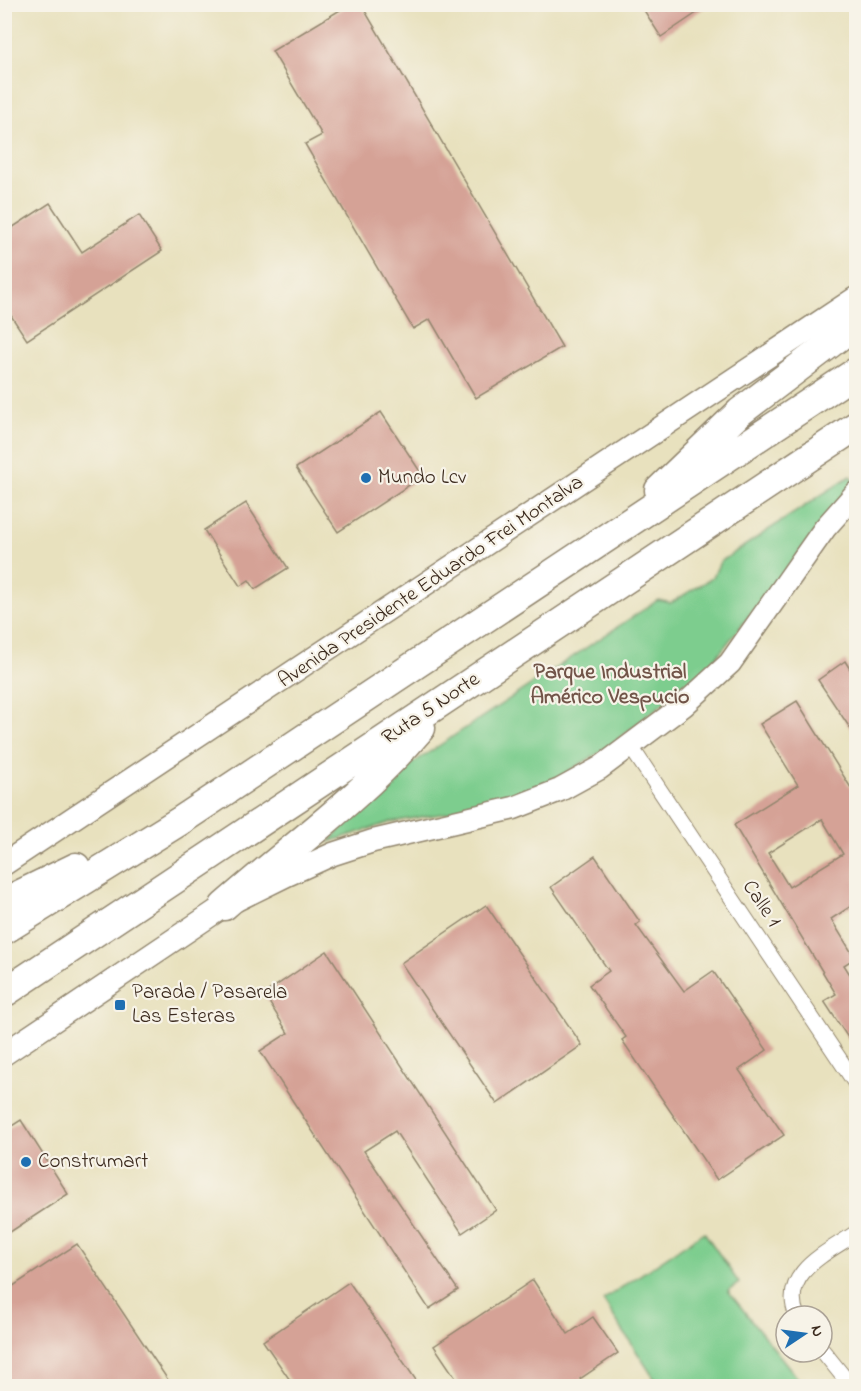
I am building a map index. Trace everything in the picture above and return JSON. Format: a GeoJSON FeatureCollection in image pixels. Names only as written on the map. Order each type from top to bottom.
{"type":"FeatureCollection","features":[{"type":"Feature","properties":{"kind":"highway"},"geometry":{"type":"LineString","coordinates":[[627,525],[714,435],[856,324]]}},
{"type":"Feature","properties":{"kind":"highway"},"geometry":{"type":"LineString","coordinates":[[4,930],[180,821],[856,372]]}},
{"type":"Feature","properties":{"kind":"highway","name":"Ruta 5 Norte"},"geometry":{"type":"LineString","coordinates":[[4,993],[856,426]]}},
{"type":"Feature","properties":{"kind":"highway"},"geometry":{"type":"LineString","coordinates":[[771,483],[856,441]]}},
{"type":"Feature","properties":{"kind":"highway"},"geometry":{"type":"LineString","coordinates":[[224,906],[394,759],[443,701]]}},
{"type":"Feature","properties":{"kind":"highway"},"geometry":{"type":"LineString","coordinates":[[4,902],[180,821]]}},
{"type":"Feature","properties":{"kind":"main road","name":"Avenida Presidente Eduardo Frei Montalva"},"geometry":{"type":"LineString","coordinates":[[4,864],[856,298]]}},
{"type":"Feature","properties":{"kind":"main road"},"geometry":{"type":"LineString","coordinates":[[4,1054],[224,906],[351,848],[396,835],[491,815],[539,799],[579,780],[631,747],[684,705],[730,663],[820,534],[856,493]]}},
{"type":"Feature","properties":{"kind":"street","name":"Calle 1"},"geometry":{"type":"LineString","coordinates":[[631,747],[856,1084]]}},
{"type":"Feature","properties":{"kind":"street"},"geometry":{"type":"LineString","coordinates":[[793,1304],[792,1299],[800,1273],[856,1233]]}},
{"type":"Feature","properties":{"kind":"street"},"geometry":{"type":"LineString","coordinates":[[833,1364],[851,1386]]}},
{"type":"Feature","properties":{"kind":"green space"},"geometry":{"type":"Polygon","coordinates":[[[850,476],[855,482],[707,669],[604,750],[544,786],[472,809],[391,822],[329,842],[368,799],[404,769],[658,600],[671,603],[713,577],[720,562],[850,476]]]}},
{"type":"Feature","properties":{"kind":"green space"},"geometry":{"type":"Polygon","coordinates":[[[704,1232],[739,1283],[728,1291],[774,1348],[774,1364],[786,1364],[804,1386],[659,1386],[603,1300],[704,1232]]]}},
{"type":"Feature","properties":{"kind":"building"},"geometry":{"type":"Polygon","coordinates":[[[350,4],[361,4],[562,347],[476,398],[430,319],[413,329],[305,144],[322,135],[272,51],[350,4]]]}},
{"type":"Feature","properties":{"kind":"building"},"geometry":{"type":"Polygon","coordinates":[[[640,4],[710,4],[661,37],[640,4]]]}},
{"type":"Feature","properties":{"kind":"building"},"geometry":{"type":"Polygon","coordinates":[[[50,203],[82,252],[139,215],[162,251],[27,340],[4,305],[4,233],[50,203]]]}},
{"type":"Feature","properties":{"kind":"building"},"geometry":{"type":"Polygon","coordinates":[[[381,412],[423,476],[338,532],[296,468],[381,412]]]}},
{"type":"Feature","properties":{"kind":"building"},"geometry":{"type":"Polygon","coordinates":[[[246,503],[288,568],[255,589],[249,580],[240,586],[204,530],[246,503]]]}},
{"type":"Feature","properties":{"kind":"building"},"geometry":{"type":"Polygon","coordinates":[[[845,661],[856,679],[856,737],[818,680],[845,661]]]}},
{"type":"Feature","properties":{"kind":"building"},"geometry":{"type":"Polygon","coordinates":[[[797,701],[856,796],[856,903],[831,919],[855,958],[844,965],[856,984],[856,1050],[824,1001],[836,994],[734,825],[798,785],[760,724],[797,701]],[[822,819],[768,853],[789,887],[843,854],[822,819]]]}},
{"type":"Feature","properties":{"kind":"building"},"geometry":{"type":"Polygon","coordinates":[[[595,856],[640,922],[636,925],[684,991],[713,971],[767,1050],[739,1070],[784,1135],[717,1180],[622,1040],[626,1037],[589,985],[609,971],[551,887],[595,856]]]}},
{"type":"Feature","properties":{"kind":"building"},"geometry":{"type":"Polygon","coordinates":[[[486,905],[582,1045],[497,1104],[401,963],[486,905]]]}},
{"type":"Feature","properties":{"kind":"building"},"geometry":{"type":"Polygon","coordinates":[[[327,951],[496,1210],[462,1233],[395,1131],[364,1151],[458,1290],[429,1309],[260,1051],[288,1033],[264,994],[327,951]]]}},
{"type":"Feature","properties":{"kind":"building","name":"Construmart"},"geometry":{"type":"Polygon","coordinates":[[[21,1120],[68,1194],[4,1236],[4,1131],[21,1120]]]}},
{"type":"Feature","properties":{"kind":"building"},"geometry":{"type":"Polygon","coordinates":[[[77,1244],[172,1386],[4,1386],[4,1292],[77,1244]]]}},
{"type":"Feature","properties":{"kind":"building"},"geometry":{"type":"Polygon","coordinates":[[[533,1280],[568,1334],[593,1317],[618,1353],[580,1379],[585,1386],[461,1386],[434,1346],[533,1280]]]}},
{"type":"Feature","properties":{"kind":"building"},"geometry":{"type":"Polygon","coordinates":[[[349,1282],[420,1386],[294,1386],[263,1341],[349,1282]]]}},
{"type":"Feature","properties":{"kind":"place","name":"Mundo Lcv"},"geometry":{"type":"Point","coordinates":[366,478]}},
{"type":"Feature","properties":{"kind":"place","name":"Parada / Pasarela Las Esteras"},"geometry":{"type":"Point","coordinates":[120,1005]}},
{"type":"Feature","properties":{"kind":"place","name":"Construmart"},"geometry":{"type":"Point","coordinates":[26,1162]}},
{"type":"Feature","properties":{"kind":"district","name":"Parque Industrial Américo Vespucio"},"geometry":{"type":"Point","coordinates":[610,686]}}]}
